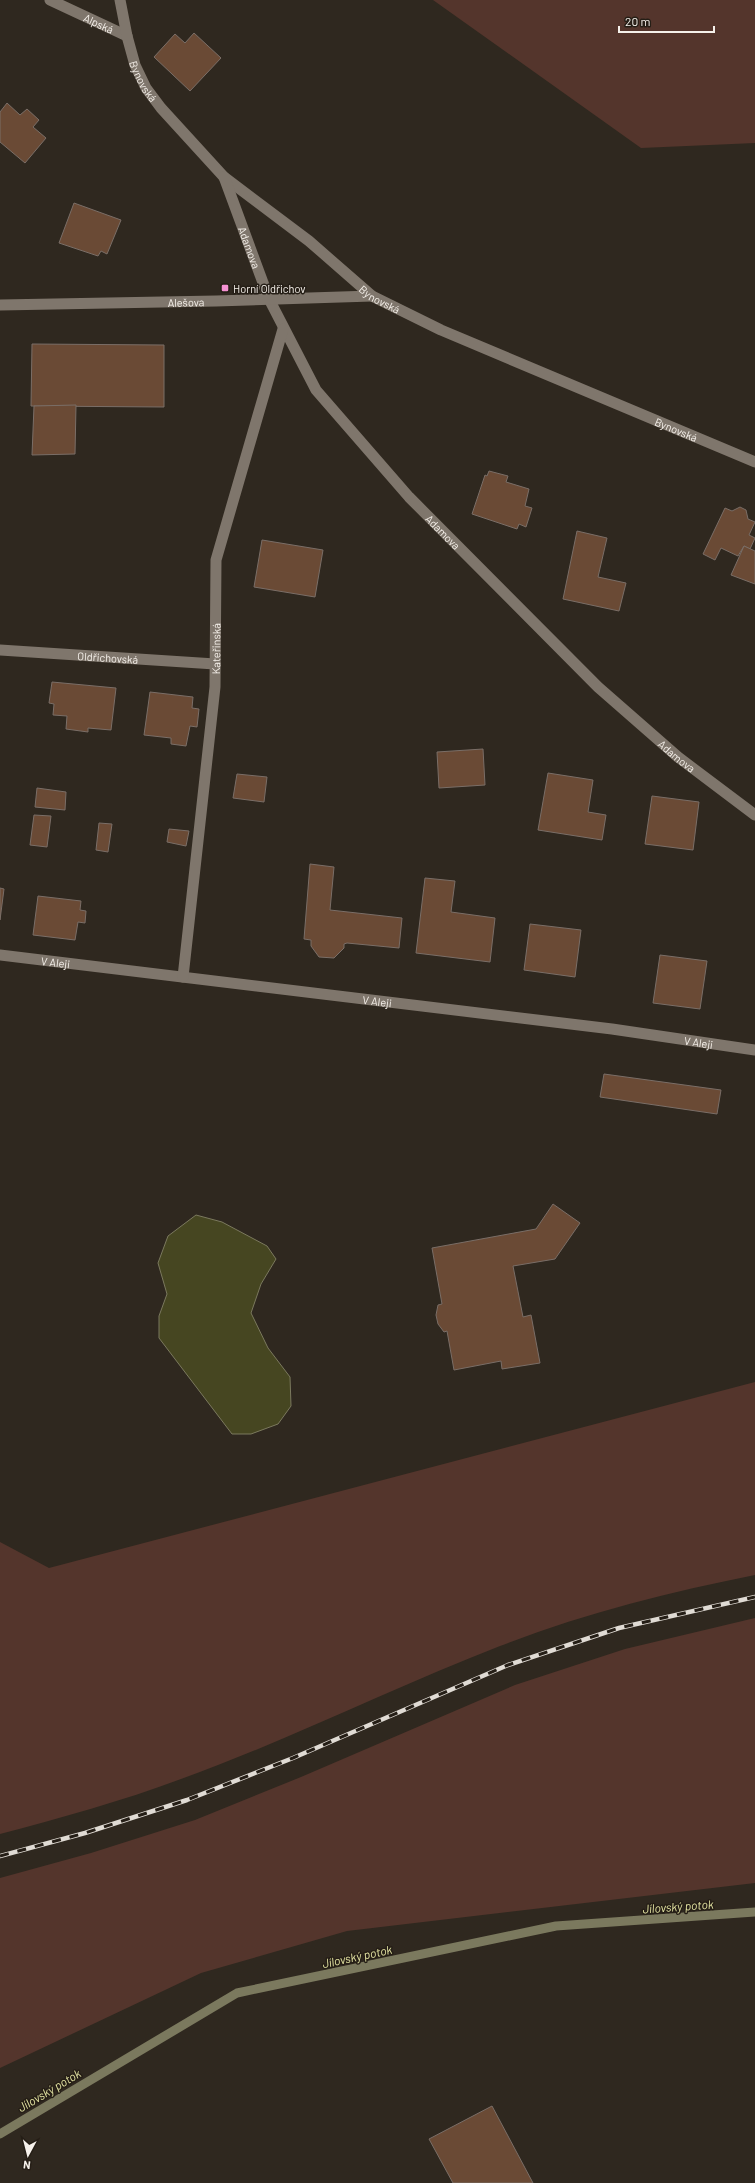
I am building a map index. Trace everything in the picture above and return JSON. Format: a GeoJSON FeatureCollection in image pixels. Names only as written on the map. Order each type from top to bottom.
{"type":"FeatureCollection","features":[{"type":"Feature","properties":{"kind":"street","name":"Alpská"},"geometry":{"type":"LineString","coordinates":[[50,0],[127,36]]}},
{"type":"Feature","properties":{"kind":"street","name":"Bynovská"},"geometry":{"type":"LineString","coordinates":[[120,0],[127,36],[135,65],[146,88],[161,108],[224,177],[309,241],[372,296],[441,330],[755,462]]}},
{"type":"Feature","properties":{"kind":"street","name":"Adamova"},"geometry":{"type":"LineString","coordinates":[[224,177],[269,299],[283,329],[316,390],[409,497],[598,687],[678,757],[755,815]]}},
{"type":"Feature","properties":{"kind":"street","name":"Alešova"},"geometry":{"type":"LineString","coordinates":[[0,305],[372,296]]}},
{"type":"Feature","properties":{"kind":"street","name":"Kateřinská"},"geometry":{"type":"LineString","coordinates":[[183,977],[215,687],[216,560],[283,329]]}},
{"type":"Feature","properties":{"kind":"street","name":"Oldřichovská"},"geometry":{"type":"LineString","coordinates":[[0,650],[215,664]]}},
{"type":"Feature","properties":{"kind":"street","name":"V Aleji"},"geometry":{"type":"LineString","coordinates":[[0,955],[612,1029],[755,1050]]}},
{"type":"Feature","properties":{"kind":"shaded area"},"geometry":{"type":"Polygon","coordinates":[[[433,0],[755,0],[755,143],[641,148],[433,0]]]}},
{"type":"Feature","properties":{"kind":"shaded area"},"geometry":{"type":"Polygon","coordinates":[[[196,1215],[222,1222],[267,1246],[276,1259],[261,1284],[251,1313],[268,1348],[290,1377],[291,1406],[278,1424],[251,1434],[232,1434],[159,1338],[159,1316],[167,1294],[158,1263],[168,1236],[196,1215]]]}},
{"type":"Feature","properties":{"kind":"shaded area"},"geometry":{"type":"Polygon","coordinates":[[[755,1382],[755,1575],[658,1596],[531,1634],[460,1662],[221,1764],[136,1795],[0,1834],[0,1542],[49,1568],[755,1382]]]}},
{"type":"Feature","properties":{"kind":"shaded area"},"geometry":{"type":"Polygon","coordinates":[[[755,1618],[755,1883],[347,1931],[201,1973],[0,2068],[0,1878],[91,1853],[195,1820],[301,1777],[515,1685],[625,1649],[755,1618]]]}},
{"type":"Feature","properties":{"kind":"building"},"geometry":{"type":"Polygon","coordinates":[[[194,33],[221,58],[190,91],[154,57],[175,34],[185,43],[194,33]]]}},
{"type":"Feature","properties":{"kind":"building"},"geometry":{"type":"Polygon","coordinates":[[[7,103],[20,115],[27,109],[39,120],[33,127],[46,138],[25,163],[0,142],[0,112],[7,103]]]}},
{"type":"Feature","properties":{"kind":"building"},"geometry":{"type":"Polygon","coordinates":[[[74,203],[121,220],[107,254],[101,251],[98,256],[59,243],[74,203]]]}},
{"type":"Feature","properties":{"kind":"building"},"geometry":{"type":"Polygon","coordinates":[[[32,344],[164,345],[164,407],[31,406],[32,344]]]}},
{"type":"Feature","properties":{"kind":"building"},"geometry":{"type":"Polygon","coordinates":[[[76,405],[75,454],[32,455],[34,406],[76,405]]]}},
{"type":"Feature","properties":{"kind":"building"},"geometry":{"type":"Polygon","coordinates":[[[489,471],[508,476],[506,482],[529,489],[525,506],[532,508],[526,527],[519,524],[517,529],[472,514],[485,475],[487,476],[489,471]]]}},
{"type":"Feature","properties":{"kind":"building"},"geometry":{"type":"Polygon","coordinates":[[[740,507],[746,510],[748,519],[755,522],[749,535],[755,538],[750,549],[744,546],[738,556],[721,548],[715,560],[703,554],[725,508],[732,511],[740,507]]]}},
{"type":"Feature","properties":{"kind":"building"},"geometry":{"type":"Polygon","coordinates":[[[577,531],[607,538],[598,577],[626,583],[619,611],[563,599],[577,531]]]}},
{"type":"Feature","properties":{"kind":"building"},"geometry":{"type":"Polygon","coordinates":[[[262,540],[323,550],[315,597],[254,587],[262,540]]]}},
{"type":"Feature","properties":{"kind":"building"},"geometry":{"type":"Polygon","coordinates":[[[744,546],[755,551],[755,584],[731,575],[744,546]]]}},
{"type":"Feature","properties":{"kind":"building"},"geometry":{"type":"Polygon","coordinates":[[[52,682],[116,688],[111,730],[88,728],[88,732],[66,729],[67,716],[53,715],[54,704],[49,703],[52,682]]]}},
{"type":"Feature","properties":{"kind":"building"},"geometry":{"type":"Polygon","coordinates":[[[150,692],[193,697],[192,708],[199,709],[197,727],[190,726],[186,746],[171,744],[171,738],[144,735],[150,692]]]}},
{"type":"Feature","properties":{"kind":"building"},"geometry":{"type":"Polygon","coordinates":[[[483,749],[485,785],[439,788],[437,752],[483,749]]]}},
{"type":"Feature","properties":{"kind":"building"},"geometry":{"type":"Polygon","coordinates":[[[548,773],[593,780],[588,812],[606,815],[602,840],[538,830],[548,773]]]}},
{"type":"Feature","properties":{"kind":"building"},"geometry":{"type":"Polygon","coordinates":[[[237,774],[267,777],[264,802],[233,798],[237,774]]]}},
{"type":"Feature","properties":{"kind":"building"},"geometry":{"type":"Polygon","coordinates":[[[37,788],[66,792],[65,810],[35,807],[37,788]]]}},
{"type":"Feature","properties":{"kind":"building"},"geometry":{"type":"Polygon","coordinates":[[[652,796],[699,802],[693,850],[645,844],[652,796]]]}},
{"type":"Feature","properties":{"kind":"building"},"geometry":{"type":"Polygon","coordinates":[[[34,815],[51,816],[47,847],[30,845],[34,815]]]}},
{"type":"Feature","properties":{"kind":"building"},"geometry":{"type":"Polygon","coordinates":[[[99,823],[112,824],[108,852],[96,850],[99,823]]]}},
{"type":"Feature","properties":{"kind":"building"},"geometry":{"type":"Polygon","coordinates":[[[169,829],[189,831],[186,846],[167,842],[169,829]]]}},
{"type":"Feature","properties":{"kind":"building"},"geometry":{"type":"Polygon","coordinates":[[[310,864],[334,867],[330,910],[402,918],[399,948],[347,943],[344,944],[344,948],[334,958],[319,957],[311,946],[311,940],[304,939],[310,864]]]}},
{"type":"Feature","properties":{"kind":"building"},"geometry":{"type":"Polygon","coordinates":[[[425,878],[455,881],[451,912],[495,918],[490,962],[416,953],[425,878]]]}},
{"type":"Feature","properties":{"kind":"building"},"geometry":{"type":"Polygon","coordinates":[[[0,888],[4,889],[0,920],[0,888]]]}},
{"type":"Feature","properties":{"kind":"building"},"geometry":{"type":"Polygon","coordinates":[[[38,896],[81,901],[80,910],[86,911],[85,923],[78,922],[75,940],[33,935],[38,896]]]}},
{"type":"Feature","properties":{"kind":"building"},"geometry":{"type":"Polygon","coordinates":[[[530,924],[581,930],[575,977],[524,970],[530,924]]]}},
{"type":"Feature","properties":{"kind":"building"},"geometry":{"type":"Polygon","coordinates":[[[660,955],[707,961],[700,1009],[653,1003],[660,955]]]}},
{"type":"Feature","properties":{"kind":"building"},"geometry":{"type":"Polygon","coordinates":[[[604,1074],[721,1090],[717,1114],[600,1097],[604,1074]]]}},
{"type":"Feature","properties":{"kind":"building"},"geometry":{"type":"Polygon","coordinates":[[[553,1204],[580,1223],[555,1259],[513,1266],[523,1317],[531,1315],[540,1363],[502,1369],[501,1361],[454,1370],[447,1331],[444,1332],[438,1324],[436,1315],[438,1305],[442,1304],[432,1248],[536,1229],[553,1204]]]}},
{"type":"Feature","properties":{"kind":"building"},"geometry":{"type":"Polygon","coordinates":[[[492,2106],[533,2183],[453,2183],[429,2139],[492,2106]]]}},
{"type":"Feature","properties":{"kind":"waterway","name":"Jílovský potok"},"geometry":{"type":"LineString","coordinates":[[0,2134],[237,1993],[556,1926],[755,1912]]}},
{"type":"Feature","properties":{"kind":"railway"},"geometry":{"type":"LineString","coordinates":[[0,1856],[85,1833],[187,1800],[293,1758],[508,1665],[619,1628],[755,1597]]}},
{"type":"Feature","properties":{"kind":"place","name":"Horní Oldřichov"},"geometry":{"type":"Point","coordinates":[225,288]}}]}
